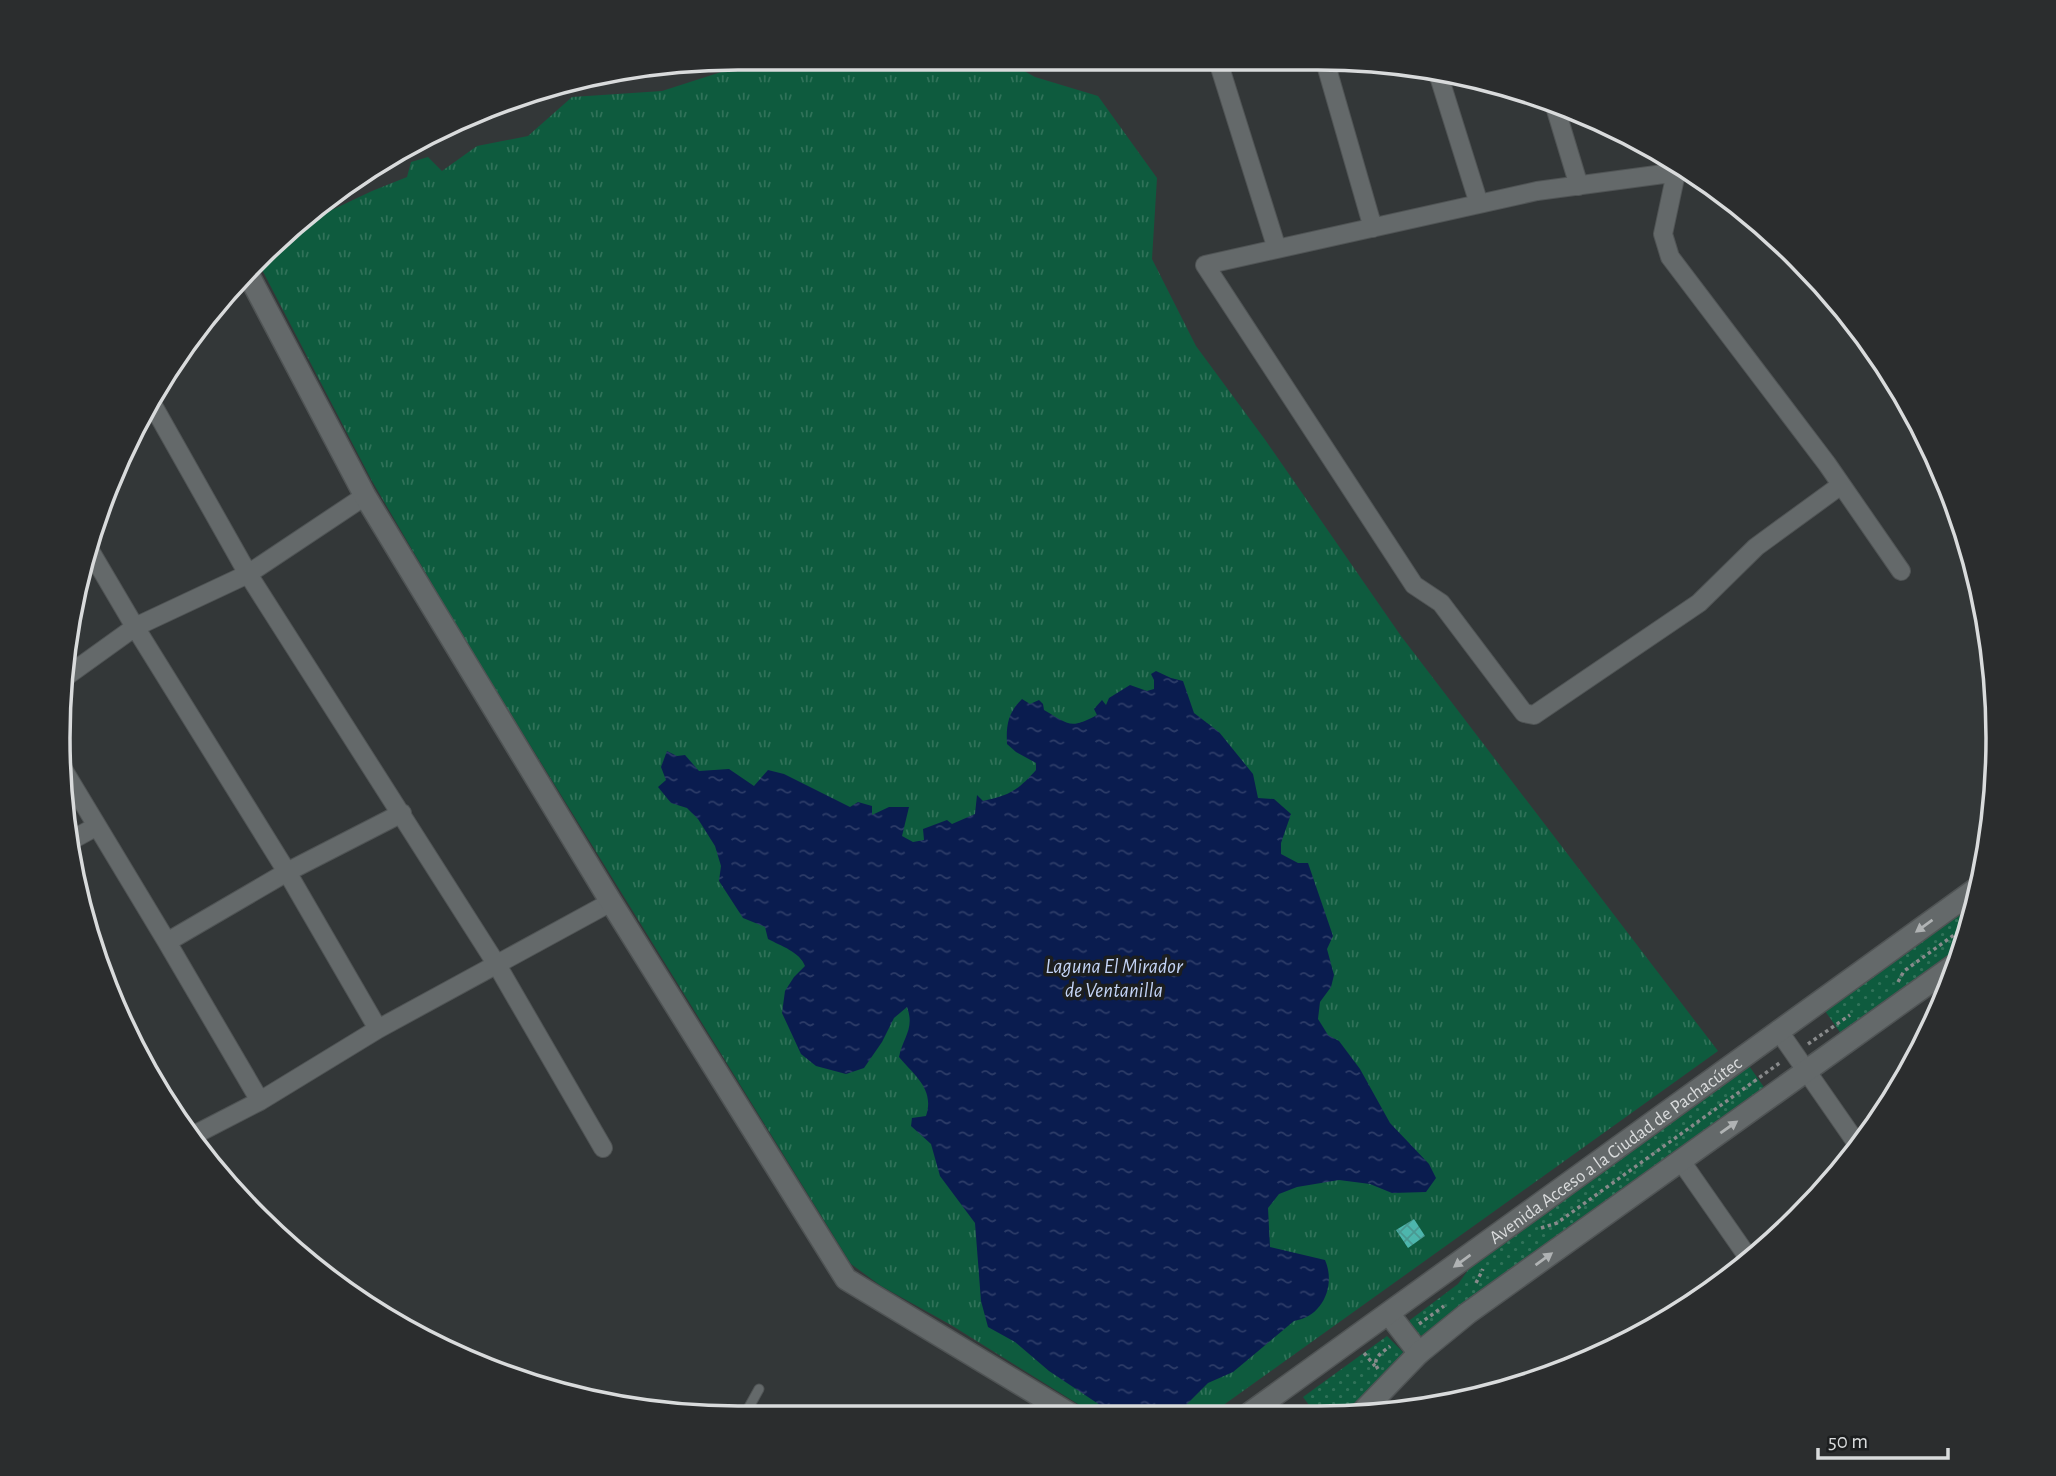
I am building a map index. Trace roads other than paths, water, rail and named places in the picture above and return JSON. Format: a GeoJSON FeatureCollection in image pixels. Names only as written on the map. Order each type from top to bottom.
{"type":"FeatureCollection","features":[{"type":"Feature","properties":{"kind":"main road"},"geometry":{"type":"LineString","coordinates":[[252,281],[365,496],[611,902],[846,1279],[1055,1406]]}},
{"type":"Feature","properties":{"kind":"main road","name":"Avenida Acceso a la Ciudad de Pachacútec"},"geometry":{"type":"LineString","coordinates":[[1260,1406],[1967,896]]}},
{"type":"Feature","properties":{"kind":"main road"},"geometry":{"type":"LineString","coordinates":[[1370,1404],[1419,1353],[1468,1313],[1943,973]]}},
{"type":"Feature","properties":{"kind":"main road"},"geometry":{"type":"LineString","coordinates":[[1390,1314],[1419,1353]]}},
{"type":"Feature","properties":{"kind":"street"},"geometry":{"type":"LineString","coordinates":[[1221,70],[1278,249]]}},
{"type":"Feature","properties":{"kind":"street"},"geometry":{"type":"LineString","coordinates":[[1328,70],[1373,228]]}},
{"type":"Feature","properties":{"kind":"street"},"geometry":{"type":"LineString","coordinates":[[1441,82],[1479,204]]}},
{"type":"Feature","properties":{"kind":"street"},"geometry":{"type":"LineString","coordinates":[[1557,115],[1579,186]]}},
{"type":"Feature","properties":{"kind":"street"},"geometry":{"type":"LineString","coordinates":[[1669,170],[1537,191],[1205,265],[1413,585],[1441,603],[1524,713],[1534,715],[1699,603],[1756,547],[1841,485]]}},
{"type":"Feature","properties":{"kind":"street"},"geometry":{"type":"LineString","coordinates":[[1676,175],[1663,234],[1670,257],[1841,485],[1900,571]]}},
{"type":"Feature","properties":{"kind":"street"},"geometry":{"type":"LineString","coordinates":[[156,410],[248,574],[497,965],[603,1148]]}},
{"type":"Feature","properties":{"kind":"street"},"geometry":{"type":"LineString","coordinates":[[74,671],[135,627],[248,574],[365,496]]}},
{"type":"Feature","properties":{"kind":"street"},"geometry":{"type":"LineString","coordinates":[[95,559],[287,872],[378,1029]]}},
{"type":"Feature","properties":{"kind":"street"},"geometry":{"type":"LineString","coordinates":[[71,783],[260,1101]]}},
{"type":"Feature","properties":{"kind":"street"},"geometry":{"type":"LineString","coordinates":[[167,942],[287,872],[402,813]]}},
{"type":"Feature","properties":{"kind":"street"},"geometry":{"type":"LineString","coordinates":[[78,837],[97,826]]}},
{"type":"Feature","properties":{"kind":"street"},"geometry":{"type":"LineString","coordinates":[[199,1132],[260,1101],[378,1029],[611,902]]}},
{"type":"Feature","properties":{"kind":"street"},"geometry":{"type":"LineString","coordinates":[[1778,1030],[1853,1138]]}},
{"type":"Feature","properties":{"kind":"street"},"geometry":{"type":"LineString","coordinates":[[1681,1161],[1745,1251]]}},
{"type":"Feature","properties":{"kind":"lane"},"geometry":{"type":"LineString","coordinates":[[750,1406],[759,1389]]}},
{"type":"Feature","properties":{"kind":"water","name":"Laguna El Mirador de Ventanilla"},"geometry":{"type":"Polygon","coordinates":[[[1156,671],[1183,681],[1194,713],[1219,732],[1253,774],[1258,798],[1274,799],[1291,814],[1281,843],[1281,854],[1298,863],[1308,863],[1333,936],[1327,949],[1334,975],[1331,987],[1320,1002],[1318,1019],[1328,1035],[1339,1041],[1360,1069],[1390,1123],[1429,1164],[1436,1178],[1426,1192],[1392,1193],[1370,1184],[1339,1180],[1297,1187],[1279,1194],[1268,1208],[1270,1247],[1325,1260],[1328,1289],[1319,1307],[1313,1313],[1294,1321],[1233,1372],[1208,1383],[1185,1406],[1103,1406],[1049,1371],[1015,1342],[988,1327],[981,1301],[975,1223],[940,1176],[931,1144],[911,1126],[912,1118],[926,1116],[928,1098],[922,1083],[899,1057],[910,1021],[907,1007],[894,1018],[864,1068],[846,1074],[816,1066],[801,1054],[782,1013],[785,991],[805,966],[803,961],[790,950],[768,939],[765,927],[743,918],[719,881],[721,866],[715,846],[698,819],[687,808],[671,803],[658,787],[666,780],[661,767],[667,751],[677,756],[685,755],[699,771],[729,769],[754,786],[768,770],[784,774],[850,807],[858,802],[872,806],[872,815],[889,807],[909,807],[902,836],[913,842],[924,840],[923,829],[947,820],[952,824],[975,814],[977,795],[983,801],[1007,794],[1019,787],[1036,770],[1036,763],[1007,744],[1009,720],[1022,699],[1030,704],[1039,700],[1044,710],[1075,724],[1097,715],[1094,709],[1102,700],[1106,705],[1109,698],[1130,685],[1147,691],[1154,689],[1151,674],[1156,671]]]}}]}
